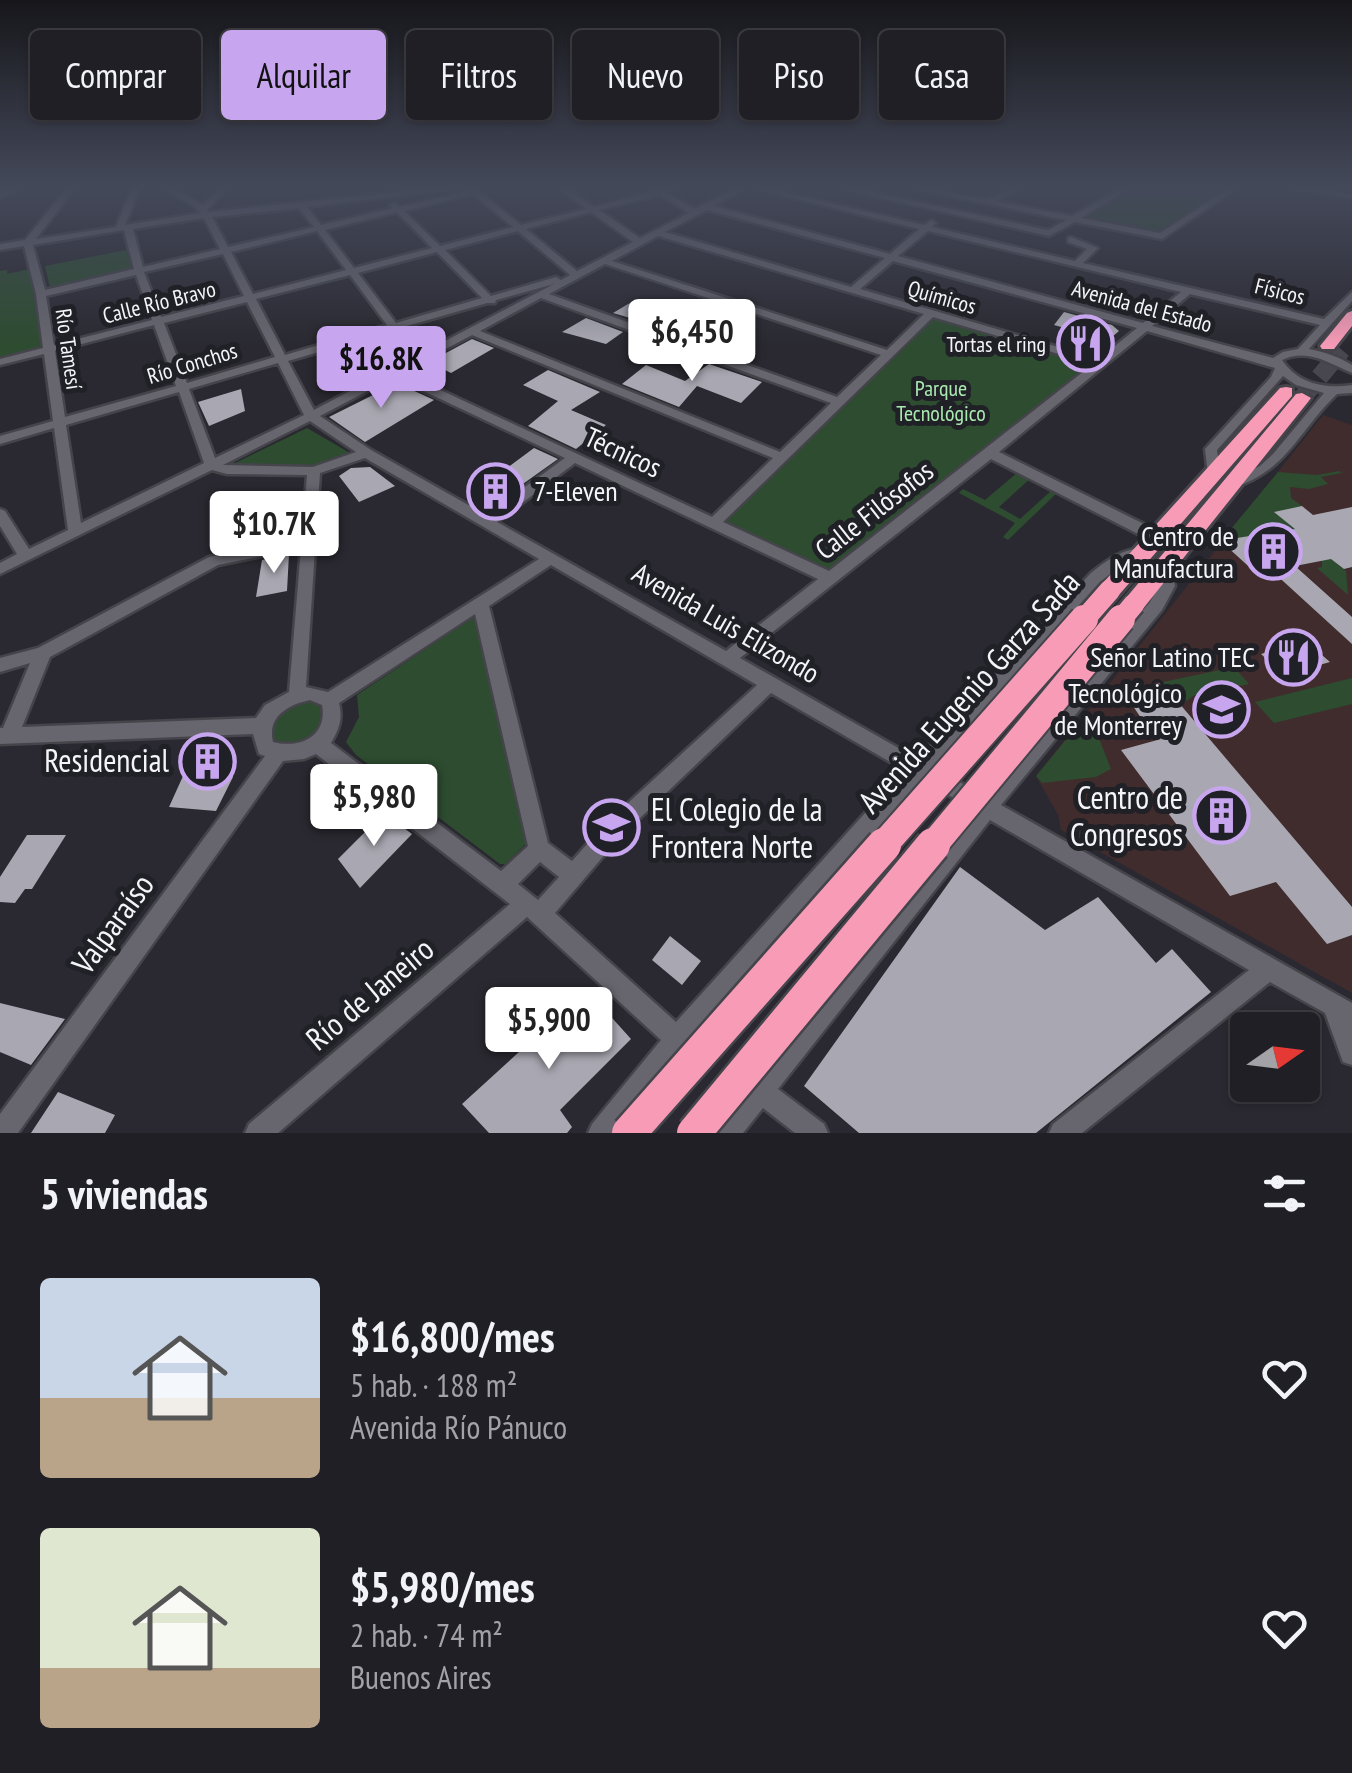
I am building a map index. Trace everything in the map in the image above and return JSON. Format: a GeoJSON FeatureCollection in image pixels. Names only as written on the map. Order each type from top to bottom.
{"type":"FeatureCollection","features":[{"type":"Feature","properties":{"kind":"highway"},"geometry":{"type":"LineString","coordinates":[[1338,346],[1352,316]]}},
{"type":"Feature","properties":{"kind":"highway","name":"Avenida Eugenio Garza Sada"},"geometry":{"type":"LineString","coordinates":[[694,1133],[1122,597],[1148,544],[1212,472],[1294,396]]}},
{"type":"Feature","properties":{"kind":"highway","name":"Avenida Eugenio Garza Sada"},"geometry":{"type":"LineString","coordinates":[[629,1133],[1122,597],[1165,566],[1234,483],[1294,396]]}},
{"type":"Feature","properties":{"kind":"street"},"geometry":{"type":"LineString","coordinates":[[0,247],[42,241]]}},
{"type":"Feature","properties":{"kind":"street"},"geometry":{"type":"LineString","coordinates":[[128,241],[212,466]]}},
{"type":"Feature","properties":{"kind":"street","name":"Avenida Luis Elizondo"},"geometry":{"type":"LineString","coordinates":[[220,241],[311,416],[366,453],[1342,1010]]}},
{"type":"Feature","properties":{"kind":"street"},"geometry":{"type":"LineString","coordinates":[[41,294],[266,241]]}},
{"type":"Feature","properties":{"kind":"street"},"geometry":{"type":"LineString","coordinates":[[329,241],[419,360]]}},
{"type":"Feature","properties":{"kind":"street"},"geometry":{"type":"LineString","coordinates":[[431,241],[504,315]]}},
{"type":"Feature","properties":{"kind":"street","name":"Calle Río Bravo"},"geometry":{"type":"LineString","coordinates":[[0,362],[471,241]]}},
{"type":"Feature","properties":{"kind":"street"},"geometry":{"type":"LineString","coordinates":[[535,241],[573,277]]}},
{"type":"Feature","properties":{"kind":"street","name":"Químicos"},"geometry":{"type":"LineString","coordinates":[[684,241],[1101,363]]}},
{"type":"Feature","properties":{"kind":"street","name":"Avenida del Estado"},"geometry":{"type":"LineString","coordinates":[[830,241],[1278,363],[1302,383],[1334,390]]}},
{"type":"Feature","properties":{"kind":"street"},"geometry":{"type":"LineString","coordinates":[[852,291],[911,241]]}},
{"type":"Feature","properties":{"kind":"street","name":"Físicos"},"geometry":{"type":"LineString","coordinates":[[983,241],[1326,323]]}},
{"type":"Feature","properties":{"kind":"street"},"geometry":{"type":"LineString","coordinates":[[1073,241],[1093,248],[1078,263]]}},
{"type":"Feature","properties":{"kind":"street"},"geometry":{"type":"LineString","coordinates":[[0,569],[311,416],[639,242]]}},
{"type":"Feature","properties":{"kind":"street","name":"Río Tamesí"},"geometry":{"type":"LineString","coordinates":[[28,243],[41,294],[75,532]]}},
{"type":"Feature","properties":{"kind":"street"},"geometry":{"type":"LineString","coordinates":[[604,261],[888,354]]}},
{"type":"Feature","properties":{"kind":"street","name":"Río Conchos"},"geometry":{"type":"LineString","coordinates":[[0,440],[392,324],[573,277]]}},
{"type":"Feature","properties":{"kind":"street","name":"Calle Filósofos"},"geometry":{"type":"LineString","coordinates":[[729,658],[1190,289]]}},
{"type":"Feature","properties":{"kind":"street"},"geometry":{"type":"LineString","coordinates":[[542,295],[839,402]]}},
{"type":"Feature","properties":{"kind":"street"},"geometry":{"type":"LineString","coordinates":[[1352,295],[1326,323],[1338,346],[1301,352],[1278,363],[1294,396],[1352,389]]}},
{"type":"Feature","properties":{"kind":"street"},"geometry":{"type":"LineString","coordinates":[[714,522],[929,315]]}},
{"type":"Feature","properties":{"kind":"street"},"geometry":{"type":"LineString","coordinates":[[472,332],[781,456]]}},
{"type":"Feature","properties":{"kind":"street"},"geometry":{"type":"LineString","coordinates":[[1301,352],[1331,358],[1352,368]]}},
{"type":"Feature","properties":{"kind":"street","name":"Técnicos"},"geometry":{"type":"LineString","coordinates":[[395,373],[829,578]]}},
{"type":"Feature","properties":{"kind":"street"},"geometry":{"type":"LineString","coordinates":[[988,452],[1148,544]]}},
{"type":"Feature","properties":{"kind":"street"},"geometry":{"type":"LineString","coordinates":[[212,466],[227,470],[314,471],[366,453]]}},
{"type":"Feature","properties":{"kind":"street"},"geometry":{"type":"LineString","coordinates":[[487,522],[574,458]]}},
{"type":"Feature","properties":{"kind":"street"},"geometry":{"type":"LineString","coordinates":[[297,695],[314,471]]}},
{"type":"Feature","properties":{"kind":"street"},"geometry":{"type":"LineString","coordinates":[[0,514],[26,556]]}},
{"type":"Feature","properties":{"kind":"street"},"geometry":{"type":"LineString","coordinates":[[0,665],[43,653],[214,561],[310,542]]}},
{"type":"Feature","properties":{"kind":"street"},"geometry":{"type":"LineString","coordinates":[[600,1133],[677,1039],[962,720],[1096,577],[1148,544]]}},
{"type":"Feature","properties":{"kind":"street"},"geometry":{"type":"LineString","coordinates":[[330,700],[551,558]]}},
{"type":"Feature","properties":{"kind":"street"},"geometry":{"type":"LineString","coordinates":[[727,1133],[1025,761],[1156,606],[1166,586],[1165,566]]}},
{"type":"Feature","properties":{"kind":"street"},"geometry":{"type":"LineString","coordinates":[[481,604],[540,849],[572,874]]}},
{"type":"Feature","properties":{"kind":"street"},"geometry":{"type":"LineString","coordinates":[[43,653],[5,736],[261,726]]}},
{"type":"Feature","properties":{"kind":"street","name":"Río de Janeiro"},"geometry":{"type":"LineString","coordinates":[[258,1133],[533,909],[770,682]]}},
{"type":"Feature","properties":{"kind":"street"},"geometry":{"type":"LineString","coordinates":[[310,693],[330,700],[333,720],[318,744],[304,751],[277,754],[266,748],[260,738],[261,726],[282,702],[310,693]]}},
{"type":"Feature","properties":{"kind":"street"},"geometry":{"type":"LineString","coordinates":[[962,720],[964,736],[980,756],[1004,766],[1025,761]]}},
{"type":"Feature","properties":{"kind":"street"},"geometry":{"type":"LineString","coordinates":[[318,744],[533,909],[677,1039]]}},
{"type":"Feature","properties":{"kind":"street","name":"Valparaíso"},"geometry":{"type":"LineString","coordinates":[[2,1133],[277,754]]}},
{"type":"Feature","properties":{"kind":"street"},"geometry":{"type":"LineString","coordinates":[[864,827],[894,821],[922,834],[934,851],[933,878]]}},
{"type":"Feature","properties":{"kind":"street"},"geometry":{"type":"LineString","coordinates":[[501,886],[540,849]]}},
{"type":"Feature","properties":{"kind":"street"},"geometry":{"type":"LineString","coordinates":[[1062,1133],[1267,970]]}},
{"type":"Feature","properties":{"kind":"street"},"geometry":{"type":"LineString","coordinates":[[1342,1010],[1352,1054]]}},
{"type":"Feature","properties":{"kind":"street"},"geometry":{"type":"LineString","coordinates":[[760,1090],[814,1133]]}},
{"type":"Feature","properties":{"kind":"shaded area","name":"Tecnológico de Monterrey"},"geometry":{"type":"Polygon","coordinates":[[[1323,415],[1352,425],[1352,993],[1061,830],[1058,815],[1036,776],[1323,415]]]}},
{"type":"Feature","properties":{"kind":"green space"},"geometry":{"type":"Polygon","coordinates":[[[126,250],[133,269],[50,288],[45,266],[126,250]]]}},
{"type":"Feature","properties":{"kind":"green space"},"geometry":{"type":"Polygon","coordinates":[[[30,269],[42,348],[0,360],[0,271],[7,270],[7,274],[30,269]]]}},
{"type":"Feature","properties":{"kind":"green space","name":"Parque Tecnológico"},"geometry":{"type":"Polygon","coordinates":[[[929,315],[1101,363],[827,577],[716,523],[929,315]]]}},
{"type":"Feature","properties":{"kind":"green space"},"geometry":{"type":"Polygon","coordinates":[[[307,428],[350,453],[313,467],[231,465],[307,428]]]}},
{"type":"Feature","properties":{"kind":"green space"},"geometry":{"type":"Polygon","coordinates":[[[1018,472],[1031,478],[999,507],[1020,519],[1053,489],[1058,492],[1008,540],[1003,537],[1015,523],[959,493],[963,489],[985,500],[1018,472]]]}},
{"type":"Feature","properties":{"kind":"green space"},"geometry":{"type":"Polygon","coordinates":[[[1278,472],[1317,475],[1342,473],[1321,477],[1328,484],[1309,489],[1290,487],[1291,498],[1302,506],[1275,512],[1346,571],[1348,595],[1317,568],[1322,567],[1322,561],[1288,530],[1221,541],[1278,472]]]}},
{"type":"Feature","properties":{"kind":"green space"},"geometry":{"type":"Polygon","coordinates":[[[481,612],[529,841],[505,864],[356,755],[346,742],[359,717],[357,695],[481,612]]]}},
{"type":"Feature","properties":{"kind":"green space"},"geometry":{"type":"Polygon","coordinates":[[[1234,667],[1249,684],[1193,696],[1181,705],[1163,682],[1234,667]]]}},
{"type":"Feature","properties":{"kind":"green space"},"geometry":{"type":"Polygon","coordinates":[[[1352,678],[1352,704],[1274,723],[1255,702],[1352,678]]]}},
{"type":"Feature","properties":{"kind":"green space"},"geometry":{"type":"Polygon","coordinates":[[[321,695],[329,733],[277,754],[261,726],[269,713],[321,695]]]}},
{"type":"Feature","properties":{"kind":"green space"},"geometry":{"type":"Polygon","coordinates":[[[1074,730],[1097,733],[1111,769],[1096,777],[1042,783],[1036,776],[1074,730]]]}},
{"type":"Feature","properties":{"kind":"building"},"geometry":{"type":"Polygon","coordinates":[[[633,301],[658,310],[644,322],[613,313],[633,301]]]}},
{"type":"Feature","properties":{"kind":"building"},"geometry":{"type":"Polygon","coordinates":[[[1064,312],[1112,325],[1119,331],[1093,353],[1064,345],[1080,332],[1054,325],[1064,312]]]}},
{"type":"Feature","properties":{"kind":"building"},"geometry":{"type":"Polygon","coordinates":[[[586,318],[623,332],[606,344],[562,332],[586,318]]]}},
{"type":"Feature","properties":{"kind":"building"},"geometry":{"type":"Polygon","coordinates":[[[472,339],[494,348],[451,373],[429,362],[472,339]]]}},
{"type":"Feature","properties":{"kind":"building"},"geometry":{"type":"Polygon","coordinates":[[[709,364],[762,382],[741,403],[697,386],[679,407],[622,384],[646,365],[685,381],[709,364]]]}},
{"type":"Feature","properties":{"kind":"building"},"geometry":{"type":"Polygon","coordinates":[[[548,370],[600,392],[571,410],[606,425],[576,449],[528,426],[558,401],[523,385],[548,370]]]}},
{"type":"Feature","properties":{"kind":"building"},"geometry":{"type":"Polygon","coordinates":[[[397,383],[434,400],[365,442],[329,417],[397,383]]]}},
{"type":"Feature","properties":{"kind":"building"},"geometry":{"type":"Polygon","coordinates":[[[241,389],[245,411],[209,426],[198,402],[241,389]]]}},
{"type":"Feature","properties":{"kind":"building"},"geometry":{"type":"Polygon","coordinates":[[[534,448],[558,459],[493,505],[473,493],[534,448]]]}},
{"type":"Feature","properties":{"kind":"building"},"geometry":{"type":"Polygon","coordinates":[[[370,467],[395,486],[359,502],[339,476],[351,468],[370,467]]]}},
{"type":"Feature","properties":{"kind":"building"},"geometry":{"type":"Polygon","coordinates":[[[301,504],[298,535],[277,539],[281,507],[301,504]]]}},
{"type":"Feature","properties":{"kind":"building"},"geometry":{"type":"Polygon","coordinates":[[[1302,506],[1313,515],[1352,507],[1352,567],[1344,569],[1331,559],[1295,566],[1352,617],[1352,644],[1272,571],[1257,574],[1224,544],[1224,540],[1295,529],[1274,512],[1302,506]]]}},
{"type":"Feature","properties":{"kind":"building"},"geometry":{"type":"Polygon","coordinates":[[[289,554],[287,591],[256,597],[262,560],[289,554]]]}},
{"type":"Feature","properties":{"kind":"building","name":"Señor Latino TEC"},"geometry":{"type":"Polygon","coordinates":[[[1301,637],[1330,662],[1283,675],[1261,654],[1290,645],[1285,641],[1301,637]]]}},
{"type":"Feature","properties":{"kind":"building","name":"Centro de Congresos"},"geometry":{"type":"Polygon","coordinates":[[[1162,683],[1352,907],[1352,935],[1327,944],[1276,882],[1230,896],[1121,750],[1161,739],[1123,691],[1162,683]]]}},
{"type":"Feature","properties":{"kind":"building","name":"Residencial"},"geometry":{"type":"Polygon","coordinates":[[[198,743],[220,745],[233,777],[216,811],[169,807],[198,743]]]}},
{"type":"Feature","properties":{"kind":"building"},"geometry":{"type":"Polygon","coordinates":[[[384,813],[412,834],[360,888],[338,859],[384,813]]]}},
{"type":"Feature","properties":{"kind":"building","name":"Residencial"},"geometry":{"type":"Polygon","coordinates":[[[27,835],[66,835],[32,889],[25,889],[15,903],[0,902],[0,877],[27,835]]]}},
{"type":"Feature","properties":{"kind":"building"},"geometry":{"type":"Polygon","coordinates":[[[960,867],[1045,930],[1098,897],[1156,963],[1172,949],[1211,992],[1036,1133],[859,1133],[804,1086],[960,867]]]}},
{"type":"Feature","properties":{"kind":"building"},"geometry":{"type":"Polygon","coordinates":[[[670,936],[701,961],[682,985],[652,960],[670,936]]]}},
{"type":"Feature","properties":{"kind":"building"},"geometry":{"type":"Polygon","coordinates":[[[587,990],[631,1039],[560,1110],[572,1127],[567,1133],[489,1133],[462,1104],[587,990]]]}},
{"type":"Feature","properties":{"kind":"building"},"geometry":{"type":"Polygon","coordinates":[[[0,1003],[65,1019],[31,1065],[0,1052],[0,1003]]]}},
{"type":"Feature","properties":{"kind":"building"},"geometry":{"type":"Polygon","coordinates":[[[58,1092],[115,1115],[105,1133],[31,1133],[58,1092]]]}},
{"type":"Feature","properties":{"kind":"tunnel"},"geometry":{"type":"LineString","coordinates":[[1302,398],[1342,350]]}},
{"type":"Feature","properties":{"kind":"place","name":"Tortas el ring"},"geometry":{"type":"Point","coordinates":[1085,344]}},
{"type":"Feature","properties":{"kind":"place","name":"7-Eleven"},"geometry":{"type":"Point","coordinates":[495,491]}},
{"type":"Feature","properties":{"kind":"place","name":"Centro de Manufactura"},"geometry":{"type":"Point","coordinates":[1273,552]}},
{"type":"Feature","properties":{"kind":"place","name":"Señor Latino TEC"},"geometry":{"type":"Point","coordinates":[1294,657]}},
{"type":"Feature","properties":{"kind":"place","name":"Tecnológico de Monterrey"},"geometry":{"type":"Point","coordinates":[1221,709]}},
{"type":"Feature","properties":{"kind":"place","name":"Residencial"},"geometry":{"type":"Point","coordinates":[208,761]}},
{"type":"Feature","properties":{"kind":"place","name":"Centro de Congresos"},"geometry":{"type":"Point","coordinates":[1222,816]}},
{"type":"Feature","properties":{"kind":"place","name":"El Colegio de la Frontera Norte"},"geometry":{"type":"Point","coordinates":[612,828]}}]}
